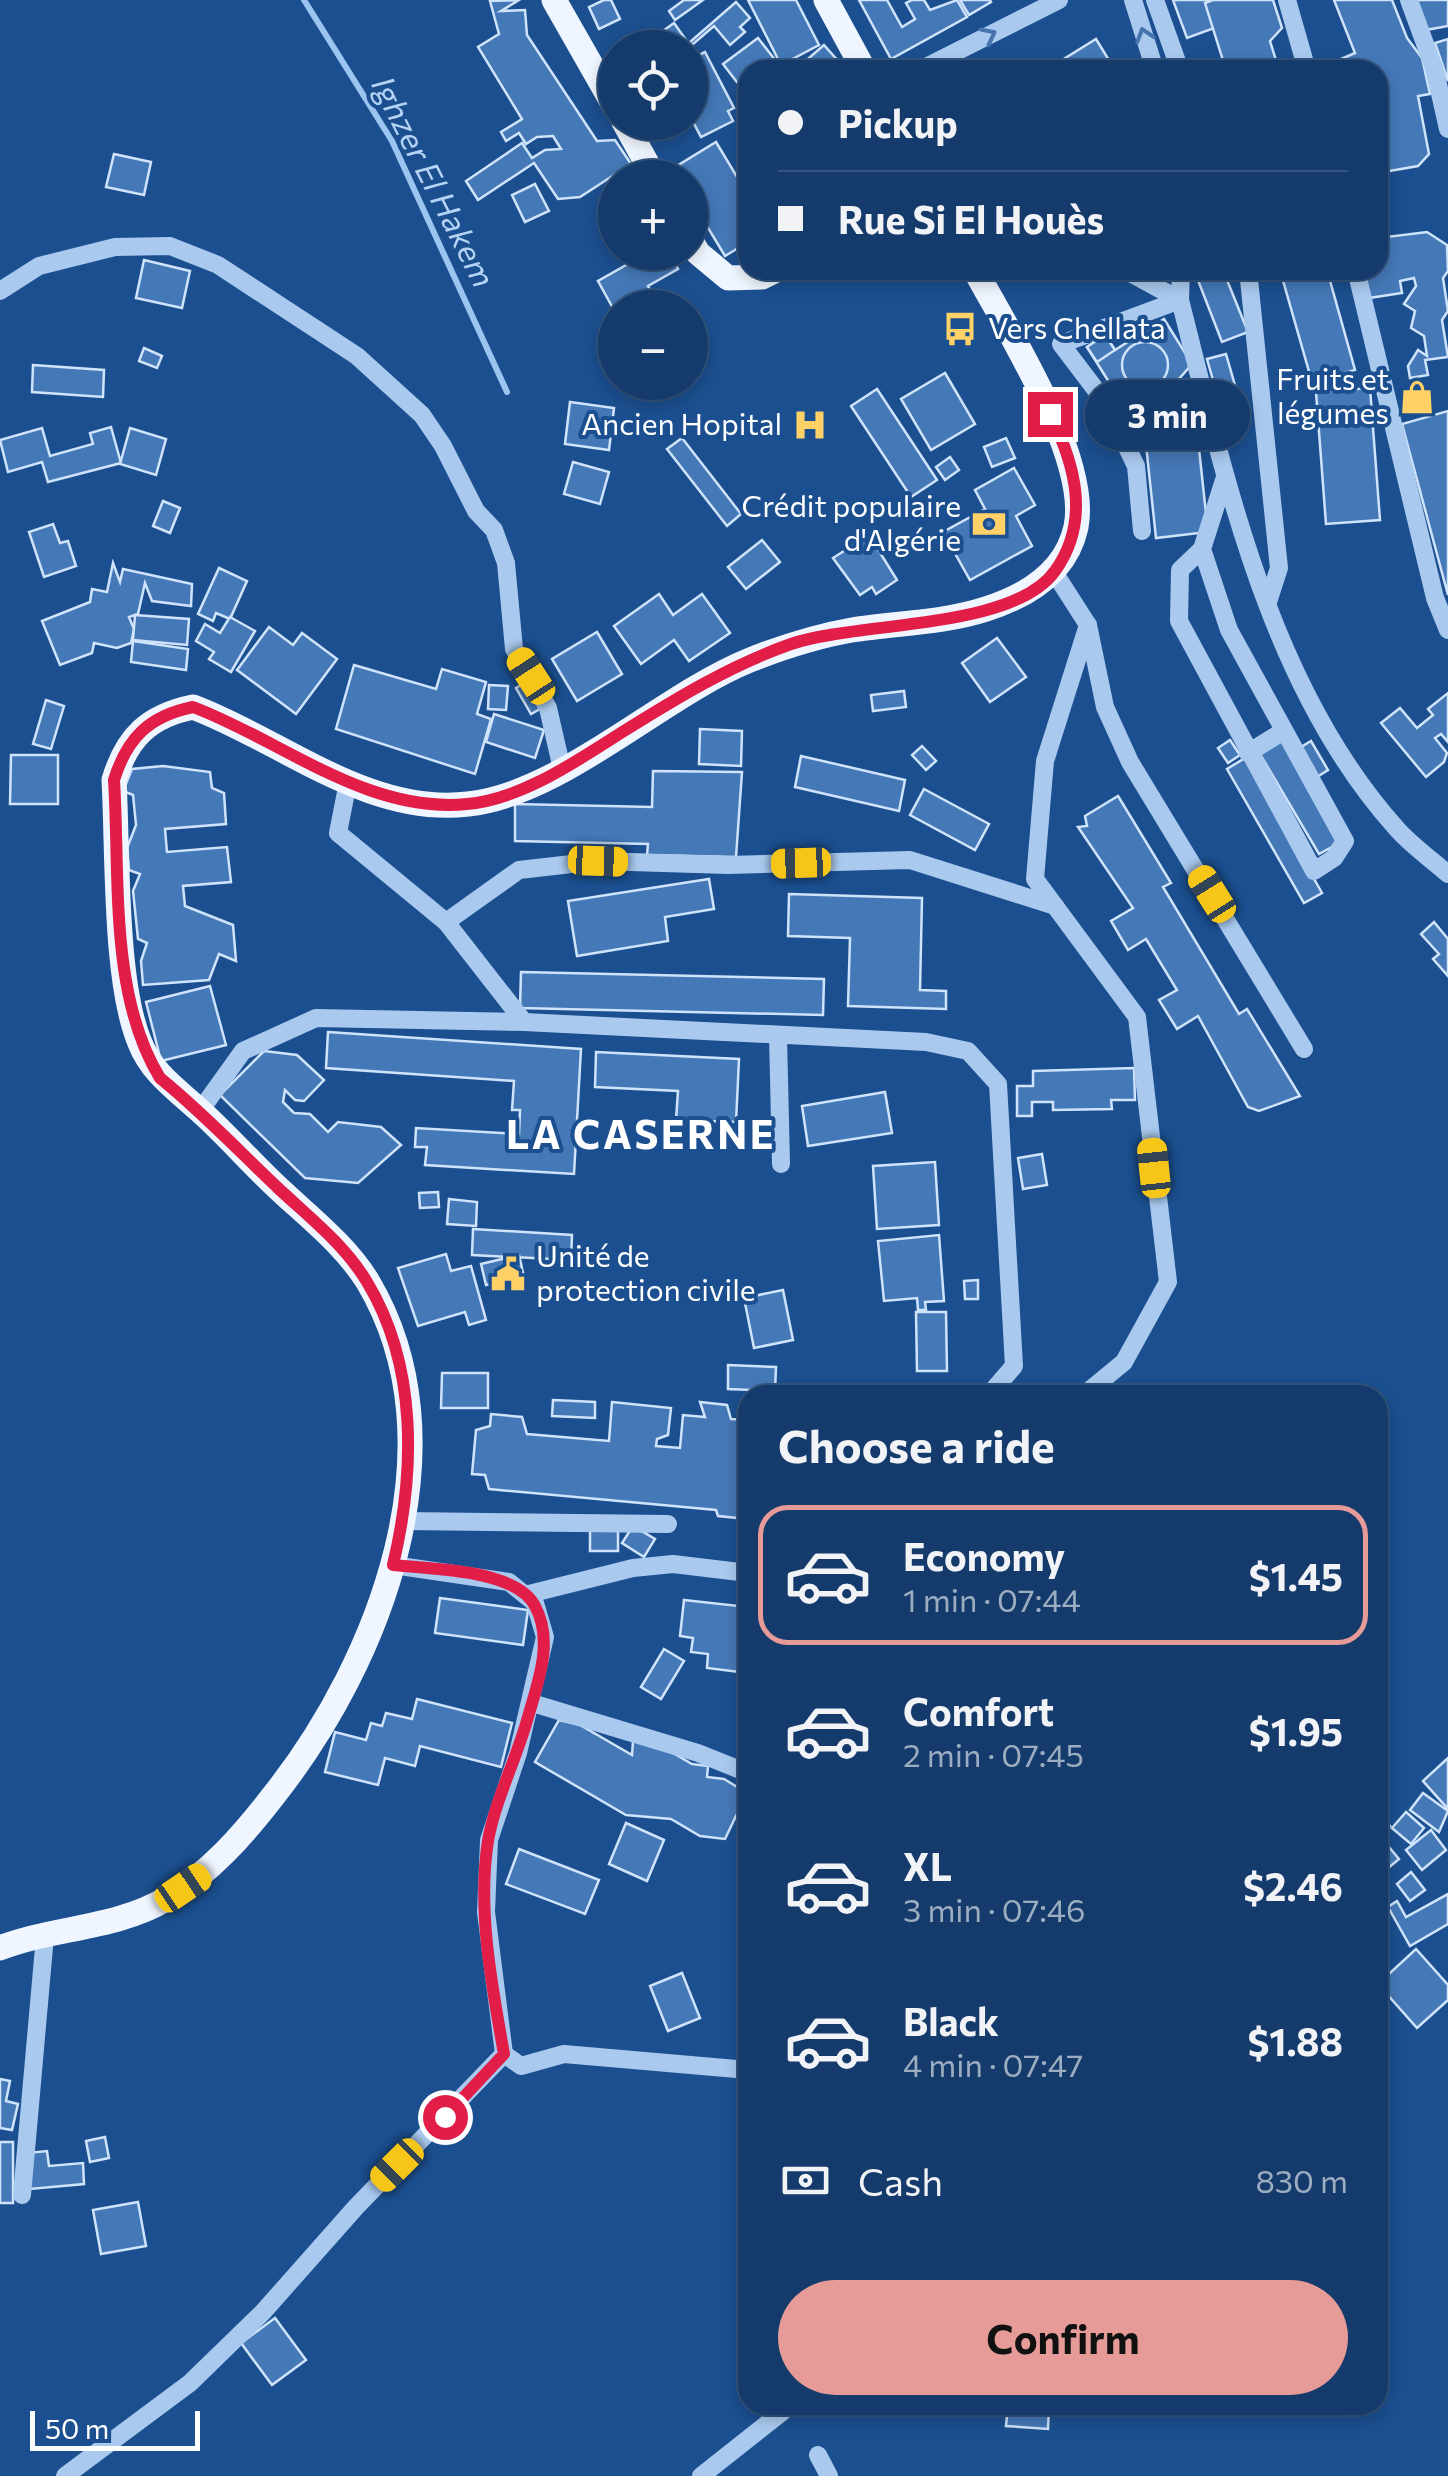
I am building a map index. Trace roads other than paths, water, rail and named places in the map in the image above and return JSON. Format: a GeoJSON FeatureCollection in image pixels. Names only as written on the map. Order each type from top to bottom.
{"type":"FeatureCollection","features":[{"type":"Feature","properties":{"kind":"main road"},"geometry":{"type":"LineString","coordinates":[[554,0],[598,77]]}},
{"type":"Feature","properties":{"kind":"main road"},"geometry":{"type":"LineString","coordinates":[[826,0],[859,60]]}},
{"type":"Feature","properties":{"kind":"main road"},"geometry":{"type":"LineString","coordinates":[[708,261],[728,278],[738,277]]}},
{"type":"Feature","properties":{"kind":"main road"},"geometry":{"type":"LineString","coordinates":[[0,1948],[164,1901],[202,1875],[241,1837],[302,1760],[368,1644],[404,1521],[406,1388],[390,1333],[367,1282],[330,1235],[200,1110],[160,1078],[140,1045],[128,1004],[114,780],[121,757],[142,727],[167,712],[193,707],[348,782],[413,800],[468,804],[562,769],[689,691],[794,643],[850,630],[972,614],[1018,599],[1054,572],[1076,528],[1076,490],[1068,451],[980,280]]}},
{"type":"Feature","properties":{"kind":"street"},"geometry":{"type":"LineString","coordinates":[[940,60],[1058,0]]}},
{"type":"Feature","properties":{"kind":"street"},"geometry":{"type":"LineString","coordinates":[[1133,0],[1152,60]]}},
{"type":"Feature","properties":{"kind":"street"},"geometry":{"type":"LineString","coordinates":[[1155,0],[1176,60]]}},
{"type":"Feature","properties":{"kind":"street"},"geometry":{"type":"LineString","coordinates":[[1287,0],[1304,60]]}},
{"type":"Feature","properties":{"kind":"street"},"geometry":{"type":"LineString","coordinates":[[1410,0],[1436,71],[1448,129]]}},
{"type":"Feature","properties":{"kind":"street"},"geometry":{"type":"LineString","coordinates":[[0,291],[38,266],[115,246],[170,246],[218,265],[356,356],[422,415],[444,446],[476,512],[494,530],[506,563],[514,648],[548,708],[562,769]]}},
{"type":"Feature","properties":{"kind":"street"},"geometry":{"type":"LineString","coordinates":[[1144,280],[1180,300]]}},
{"type":"Feature","properties":{"kind":"street"},"geometry":{"type":"LineString","coordinates":[[1181,280],[1180,300],[1252,570],[1312,702],[1350,768],[1398,832],[1448,874]]}},
{"type":"Feature","properties":{"kind":"street"},"geometry":{"type":"LineString","coordinates":[[1249,280],[1279,568],[1268,602]]}},
{"type":"Feature","properties":{"kind":"street"},"geometry":{"type":"LineString","coordinates":[[1358,280],[1435,598],[1448,630]]}},
{"type":"Feature","properties":{"kind":"street"},"geometry":{"type":"LineString","coordinates":[[1142,532],[1136,466],[1105,402],[1061,344],[1180,300]]}},
{"type":"Feature","properties":{"kind":"street"},"geometry":{"type":"LineString","coordinates":[[1202,549],[1228,630],[1345,841],[1334,858],[1314,871],[1179,621],[1180,570],[1202,549],[1226,476]]}},
{"type":"Feature","properties":{"kind":"street"},"geometry":{"type":"LineString","coordinates":[[1054,572],[1088,625],[1106,707],[1130,762],[1304,1050]]}},
{"type":"Feature","properties":{"kind":"street"},"geometry":{"type":"LineString","coordinates":[[1088,625],[1046,761],[1035,878],[1137,1017],[1168,1282],[1124,1362],[1096,1385]]}},
{"type":"Feature","properties":{"kind":"street"},"geometry":{"type":"LineString","coordinates":[[1248,754],[1282,732]]}},
{"type":"Feature","properties":{"kind":"street"},"geometry":{"type":"LineString","coordinates":[[348,782],[338,833],[446,922],[524,1022]]}},
{"type":"Feature","properties":{"kind":"street"},"geometry":{"type":"LineString","coordinates":[[446,922],[519,870],[598,861],[728,865],[910,860],[1056,906]]}},
{"type":"Feature","properties":{"kind":"street"},"geometry":{"type":"LineString","coordinates":[[200,1110],[243,1051],[316,1018],[524,1022],[926,1042],[968,1050],[998,1084],[1014,1366],[998,1385]]}},
{"type":"Feature","properties":{"kind":"street"},"geometry":{"type":"LineString","coordinates":[[778,1036],[781,1164]]}},
{"type":"Feature","properties":{"kind":"street"},"geometry":{"type":"LineString","coordinates":[[404,1521],[668,1524]]}},
{"type":"Feature","properties":{"kind":"street"},"geometry":{"type":"LineString","coordinates":[[525,1595],[634,1568],[673,1564],[738,1571]]}},
{"type":"Feature","properties":{"kind":"street"},"geometry":{"type":"LineString","coordinates":[[393,1565],[509,1582],[535,1603],[545,1637],[532,1703],[488,1840],[486,1912],[504,2054],[521,2066],[564,2054],[738,2069]]}},
{"type":"Feature","properties":{"kind":"street"},"geometry":{"type":"LineString","coordinates":[[532,1703],[698,1752],[738,1769]]}},
{"type":"Feature","properties":{"kind":"street"},"geometry":{"type":"LineString","coordinates":[[22,2195],[45,1936]]}},
{"type":"Feature","properties":{"kind":"street"},"geometry":{"type":"LineString","coordinates":[[65,2476],[190,2383],[263,2312],[356,2206],[504,2054]]}},
{"type":"Feature","properties":{"kind":"street"},"geometry":{"type":"LineString","coordinates":[[701,2476],[778,2415]]}},
{"type":"Feature","properties":{"kind":"street"},"geometry":{"type":"LineString","coordinates":[[818,2455],[829,2476]]}},
{"type":"Feature","properties":{"kind":"waterway","name":"Ighzer El Hakem"},"geometry":{"type":"LineString","coordinates":[[304,0],[392,141],[507,392]]}},
{"type":"Feature","properties":{"kind":"place","name":"Vers Chellata"},"geometry":{"type":"Point","coordinates":[960,329]}},
{"type":"Feature","properties":{"kind":"place","name":"Fruits et légumes"},"geometry":{"type":"Point","coordinates":[1417,397]}},
{"type":"Feature","properties":{"kind":"place","name":"Ancien Hopital"},"geometry":{"type":"Point","coordinates":[810,425]}},
{"type":"Feature","properties":{"kind":"place","name":"Crédit populaire d'Algérie"},"geometry":{"type":"Point","coordinates":[989,524]}},
{"type":"Feature","properties":{"kind":"place","name":"Unité de protection civile"},"geometry":{"type":"Point","coordinates":[508,1274]}},
{"type":"Feature","properties":{"kind":"district","name":"LA CASERNE"},"geometry":{"type":"Point","coordinates":[641,1135]}}]}
